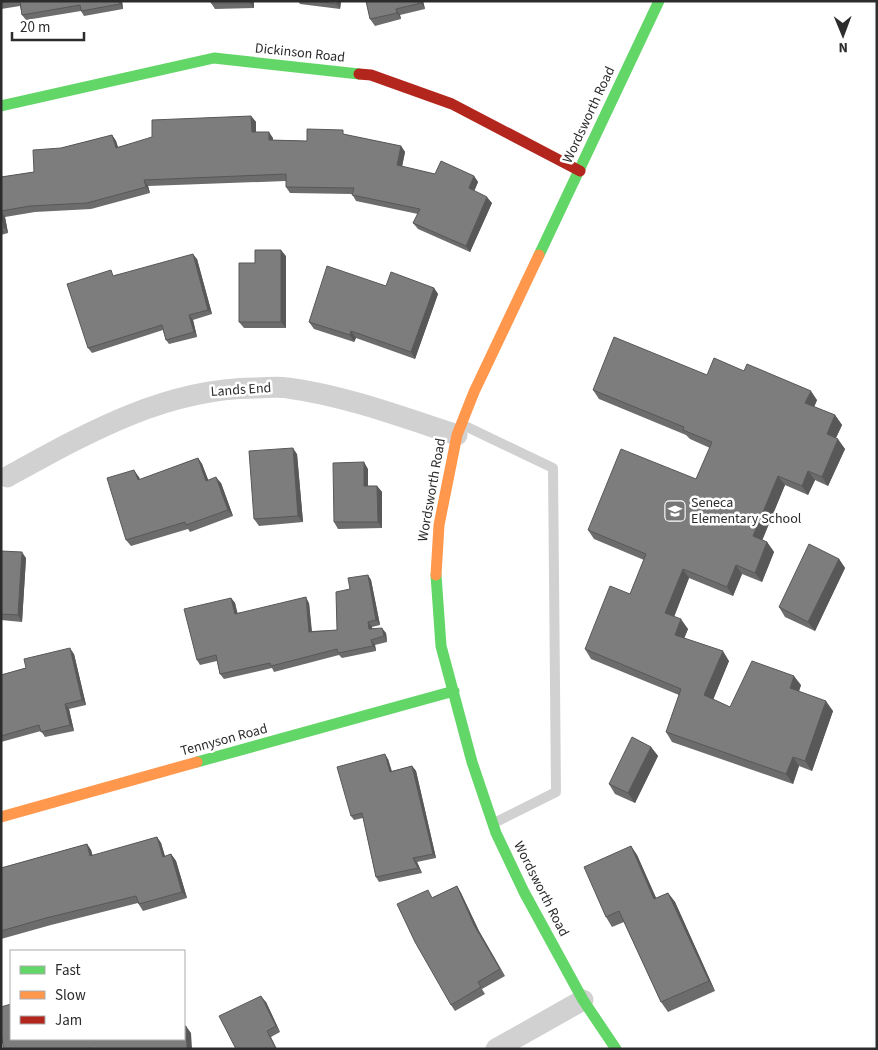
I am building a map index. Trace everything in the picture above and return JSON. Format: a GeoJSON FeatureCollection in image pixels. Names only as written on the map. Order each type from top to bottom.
{"type":"FeatureCollection","features":[{"type":"Feature","properties":{"kind":"street","name":"Wordsworth Road"},"geometry":{"type":"LineString","coordinates":[[616,1049],[583,1000],[524,892],[493,823],[472,762],[441,646],[435,586],[439,525],[459,430],[474,392],[659,1]]}},
{"type":"Feature","properties":{"kind":"street","name":"Dickinson Road"},"geometry":{"type":"LineString","coordinates":[[1,106],[214,58],[370,75],[452,104],[580,171]]}},
{"type":"Feature","properties":{"kind":"street","name":"Lands End"},"geometry":{"type":"LineString","coordinates":[[7,477],[87,433],[149,407],[222,388],[286,387],[348,400],[459,430]]}},
{"type":"Feature","properties":{"kind":"street","name":"Tennyson Road"},"geometry":{"type":"LineString","coordinates":[[1,817],[454,692]]}},
{"type":"Feature","properties":{"kind":"street"},"geometry":{"type":"LineString","coordinates":[[496,1049],[583,1000]]}},
{"type":"Feature","properties":{"kind":"lane"},"geometry":{"type":"LineString","coordinates":[[459,430],[553,468],[556,792],[493,823]]}},
{"type":"Feature","properties":{"kind":"building"},"geometry":{"type":"Polygon","coordinates":[[[20,1],[119,1],[120,4],[81,11],[80,5],[22,15],[20,1]]]}},
{"type":"Feature","properties":{"kind":"building"},"geometry":{"type":"Polygon","coordinates":[[[211,1],[250,1],[250,3],[211,3],[211,1]]]}},
{"type":"Feature","properties":{"kind":"building"},"geometry":{"type":"Polygon","coordinates":[[[314,1],[337,1],[337,4],[314,1]]]}},
{"type":"Feature","properties":{"kind":"building"},"geometry":{"type":"Polygon","coordinates":[[[366,1],[420,1],[421,3],[396,9],[397,13],[370,19],[366,1]]]}},
{"type":"Feature","properties":{"kind":"building"},"geometry":{"type":"Polygon","coordinates":[[[251,116],[252,132],[269,132],[269,140],[307,141],[307,129],[343,130],[343,134],[401,146],[397,165],[435,174],[441,161],[474,176],[469,188],[487,197],[466,246],[413,223],[420,209],[352,195],[354,188],[286,187],[286,174],[144,180],[146,187],[87,203],[30,206],[1,211],[1,177],[34,172],[33,150],[61,148],[112,135],[116,148],[152,137],[152,120],[251,116]]]}},
{"type":"Feature","properties":{"kind":"building"},"geometry":{"type":"Polygon","coordinates":[[[1,212],[4,227],[1,228],[1,212]]]}},
{"type":"Feature","properties":{"kind":"building"},"geometry":{"type":"Polygon","coordinates":[[[255,250],[281,250],[281,322],[239,322],[239,263],[255,263],[255,250]]]}},
{"type":"Feature","properties":{"kind":"building"},"geometry":{"type":"Polygon","coordinates":[[[193,254],[208,310],[189,315],[194,332],[166,340],[162,325],[88,348],[67,284],[111,270],[113,276],[193,254]]]}},
{"type":"Feature","properties":{"kind":"building"},"geometry":{"type":"Polygon","coordinates":[[[327,266],[386,286],[391,272],[434,288],[411,352],[351,331],[350,335],[309,322],[327,266]]]}},
{"type":"Feature","properties":{"kind":"building"},"geometry":{"type":"Polygon","coordinates":[[[614,337],[707,375],[714,358],[744,371],[747,364],[811,391],[805,403],[835,415],[827,434],[838,439],[822,477],[808,471],[802,486],[778,476],[753,536],[767,542],[755,573],[736,565],[727,587],[683,569],[665,613],[681,619],[675,635],[723,651],[704,695],[730,707],[752,661],[794,676],[790,688],[826,701],[805,761],[793,757],[786,774],[666,732],[681,689],[585,649],[610,586],[630,594],[646,554],[588,530],[621,449],[696,479],[712,442],[683,430],[684,427],[593,390],[614,337]]]}},
{"type":"Feature","properties":{"kind":"building"},"geometry":{"type":"Polygon","coordinates":[[[293,448],[298,516],[254,519],[249,451],[293,448]]]}},
{"type":"Feature","properties":{"kind":"building"},"geometry":{"type":"Polygon","coordinates":[[[198,458],[206,481],[216,477],[228,510],[186,525],[185,522],[126,540],[107,478],[134,470],[138,480],[198,458]]]}},
{"type":"Feature","properties":{"kind":"building"},"geometry":{"type":"Polygon","coordinates":[[[364,462],[364,486],[377,486],[378,522],[334,522],[333,463],[364,462]]]}},
{"type":"Feature","properties":{"kind":"building","name":"Seneca Elementary School"},"geometry":{"type":"Polygon","coordinates":[[[809,544],[839,559],[808,622],[779,607],[809,544]]]}},
{"type":"Feature","properties":{"kind":"building"},"geometry":{"type":"Polygon","coordinates":[[[1,551],[22,552],[18,615],[1,614],[1,551]]]}},
{"type":"Feature","properties":{"kind":"building"},"geometry":{"type":"Polygon","coordinates":[[[368,575],[376,620],[368,622],[369,629],[382,628],[384,636],[371,640],[373,646],[338,653],[337,649],[271,666],[270,663],[220,674],[216,655],[197,660],[184,609],[231,598],[235,614],[306,597],[309,632],[337,630],[336,592],[350,589],[348,578],[368,575]]]}},
{"type":"Feature","properties":{"kind":"building"},"geometry":{"type":"Polygon","coordinates":[[[70,648],[82,700],[65,704],[70,725],[41,732],[39,725],[1,736],[1,675],[26,668],[24,659],[70,648]]]}},
{"type":"Feature","properties":{"kind":"building"},"geometry":{"type":"Polygon","coordinates":[[[632,737],[651,747],[628,793],[609,784],[632,737]]]}},
{"type":"Feature","properties":{"kind":"building"},"geometry":{"type":"Polygon","coordinates":[[[385,754],[390,772],[412,766],[433,854],[413,858],[418,868],[376,877],[362,813],[351,816],[337,767],[385,754]]]}},
{"type":"Feature","properties":{"kind":"building"},"geometry":{"type":"Polygon","coordinates":[[[157,837],[163,857],[171,854],[182,892],[139,904],[136,896],[1,931],[1,868],[87,844],[90,856],[157,837]]]}},
{"type":"Feature","properties":{"kind":"building"},"geometry":{"type":"Polygon","coordinates":[[[631,846],[654,899],[668,893],[709,981],[661,1002],[619,911],[606,917],[584,867],[631,846]]]}},
{"type":"Feature","properties":{"kind":"building"},"geometry":{"type":"Polygon","coordinates":[[[457,886],[474,925],[500,969],[478,982],[481,987],[451,1005],[415,942],[397,904],[428,890],[432,898],[457,886]]]}},
{"type":"Feature","properties":{"kind":"building"},"geometry":{"type":"Polygon","coordinates":[[[261,996],[276,1026],[267,1031],[276,1049],[236,1049],[219,1016],[261,996]]]}},
{"type":"Feature","properties":{"kind":"building"},"geometry":{"type":"Polygon","coordinates":[[[10,1004],[10,1040],[185,1040],[186,1026],[187,1049],[4,1049],[1,1034],[1,1007],[10,1004]]]}},
{"type":"Feature","properties":{"kind":"traffic: fast"},"geometry":{"type":"LineString","coordinates":[[539,255],[659,1]]}},
{"type":"Feature","properties":{"kind":"traffic: fast"},"geometry":{"type":"LineString","coordinates":[[1,106],[214,58],[359,74]]}},
{"type":"Feature","properties":{"kind":"traffic: fast"},"geometry":{"type":"LineString","coordinates":[[436,575],[441,646],[472,762],[496,833],[524,892],[583,1000],[616,1049]]}},
{"type":"Feature","properties":{"kind":"traffic: fast"},"geometry":{"type":"LineString","coordinates":[[197,762],[454,691]]}},
{"type":"Feature","properties":{"kind":"traffic: slow"},"geometry":{"type":"LineString","coordinates":[[436,575],[439,525],[457,435],[474,392],[539,255]]}},
{"type":"Feature","properties":{"kind":"traffic: slow"},"geometry":{"type":"LineString","coordinates":[[1,817],[197,762]]}},
{"type":"Feature","properties":{"kind":"traffic: jam"},"geometry":{"type":"LineString","coordinates":[[359,74],[371,75],[452,104],[580,171]]}},
{"type":"Feature","properties":{"kind":"place","name":"Seneca Elementary School"},"geometry":{"type":"Point","coordinates":[675,511]}}]}
